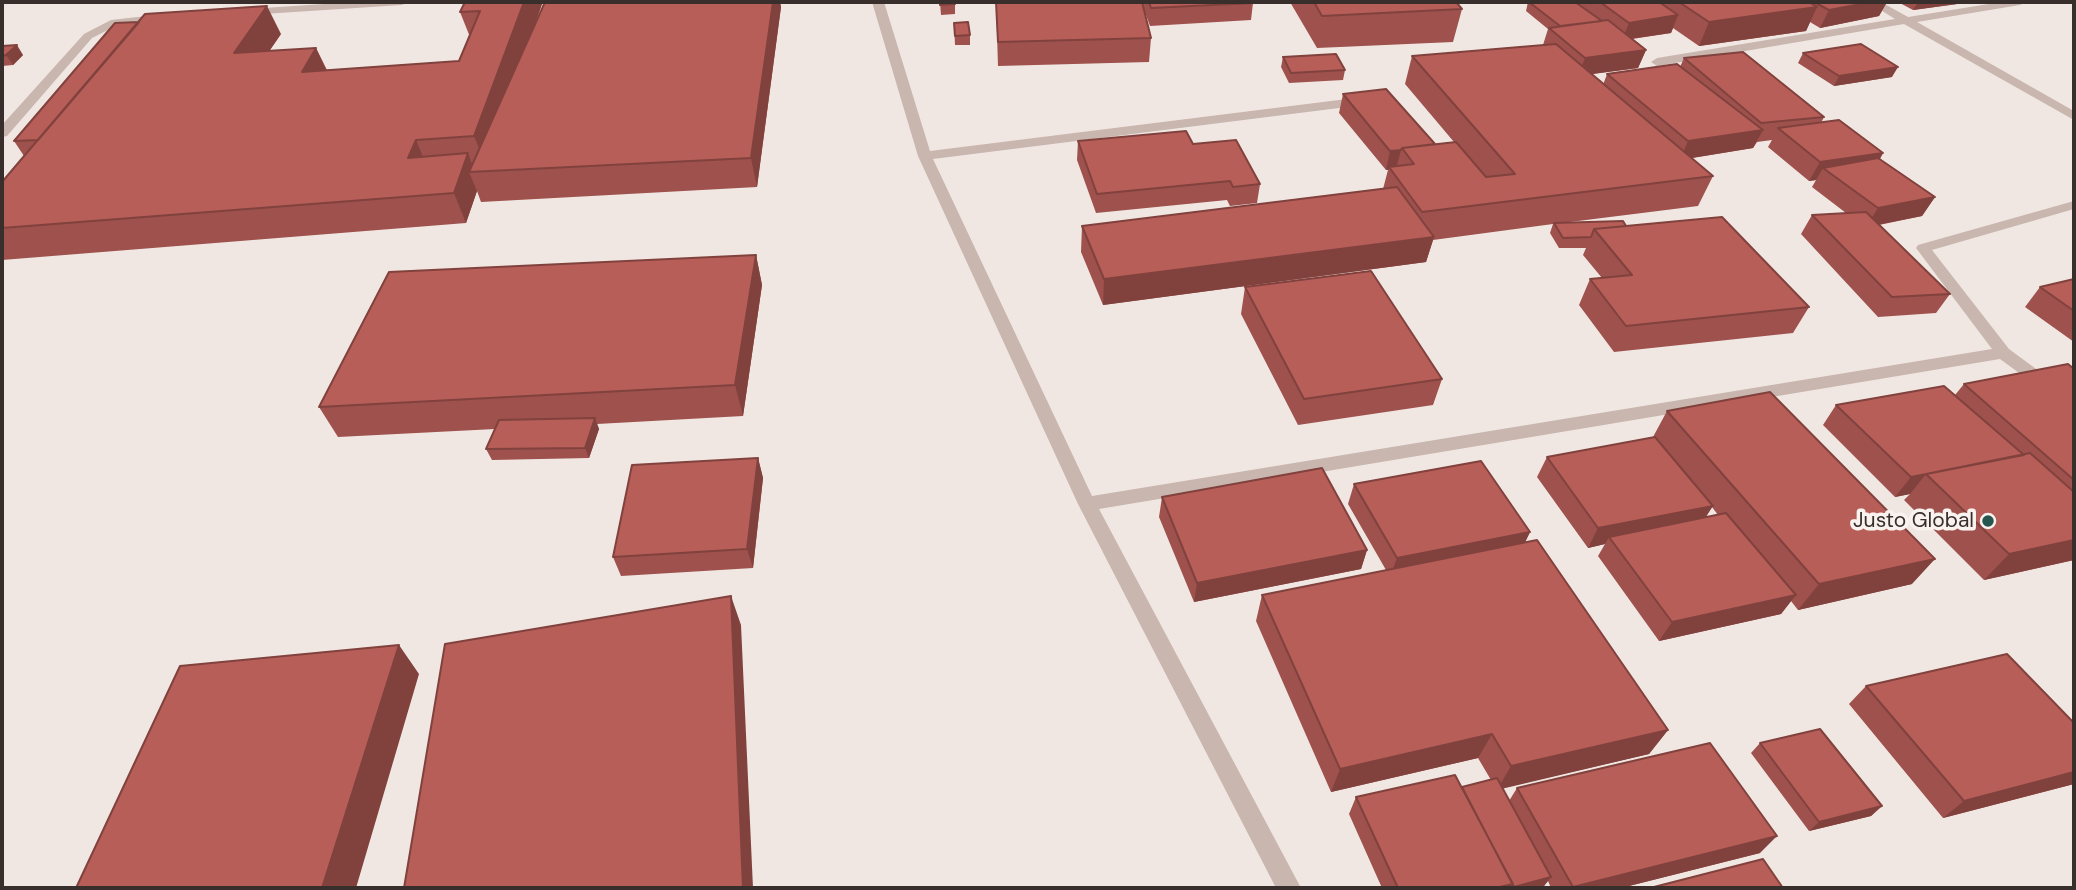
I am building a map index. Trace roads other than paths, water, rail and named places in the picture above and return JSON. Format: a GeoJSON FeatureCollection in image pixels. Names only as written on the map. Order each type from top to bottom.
{"type":"FeatureCollection","features":[{"type":"Feature","properties":{"kind":"street"},"geometry":{"type":"LineString","coordinates":[[239,13],[402,2]]}},
{"type":"Feature","properties":{"kind":"street"},"geometry":{"type":"LineString","coordinates":[[878,2],[925,156],[1087,504],[1289,888]]}},
{"type":"Feature","properties":{"kind":"street"},"geometry":{"type":"LineString","coordinates":[[1872,2],[2074,116]]}},
{"type":"Feature","properties":{"kind":"street"},"geometry":{"type":"LineString","coordinates":[[1657,62],[2020,2]]}},
{"type":"Feature","properties":{"kind":"street"},"geometry":{"type":"LineString","coordinates":[[2,133],[98,28],[116,21],[171,17]]}},
{"type":"Feature","properties":{"kind":"street"},"geometry":{"type":"LineString","coordinates":[[925,156],[1370,101]]}},
{"type":"Feature","properties":{"kind":"street"},"geometry":{"type":"LineString","coordinates":[[2074,205],[1923,248],[2003,353],[2074,405]]}},
{"type":"Feature","properties":{"kind":"street"},"geometry":{"type":"LineString","coordinates":[[1087,504],[2003,353]]}},
{"type":"Feature","properties":{"kind":"place","name":"Justo Global"},"geometry":{"type":"Point","coordinates":[1988,521]}}]}
